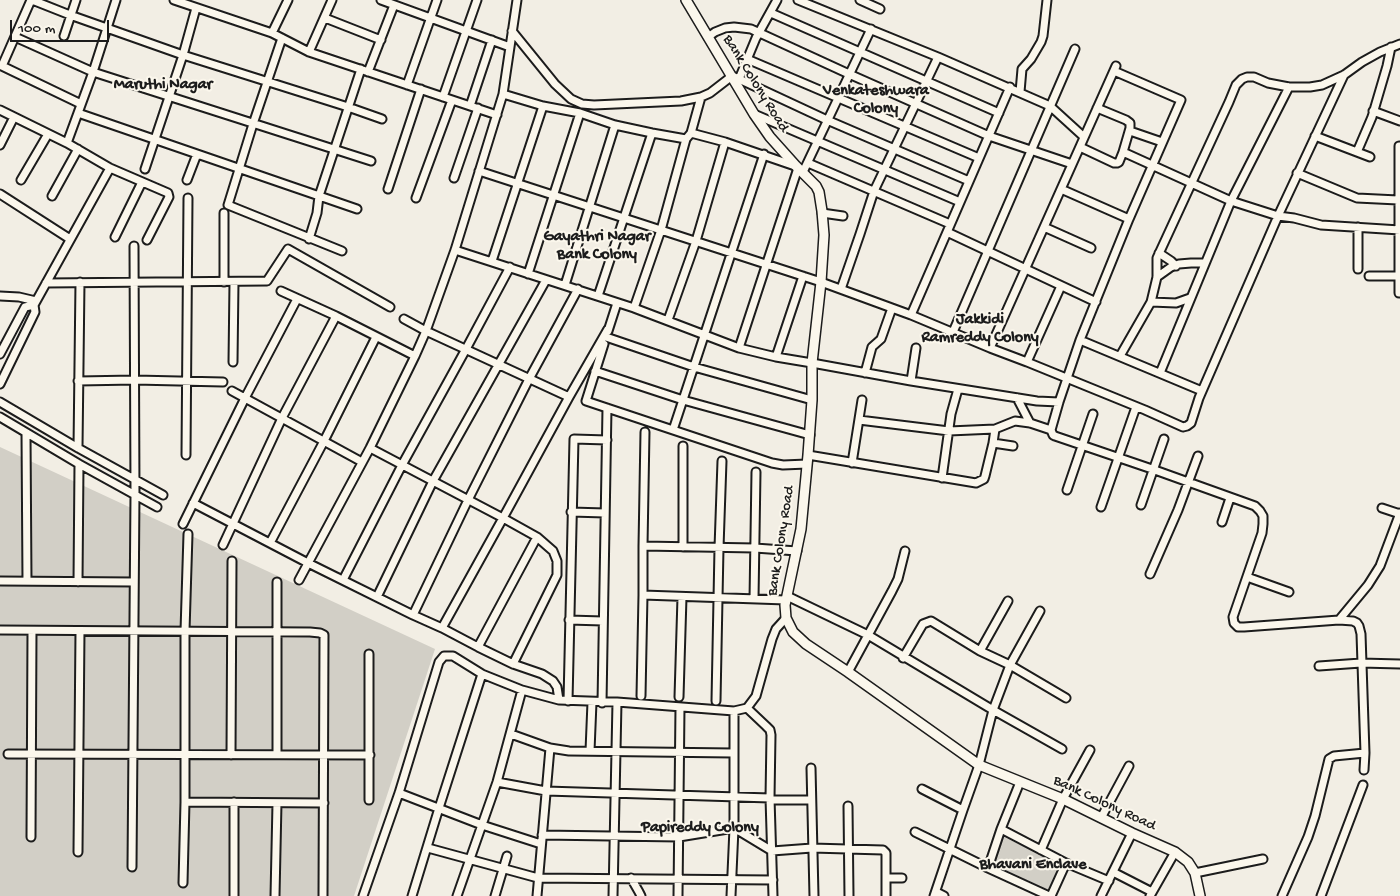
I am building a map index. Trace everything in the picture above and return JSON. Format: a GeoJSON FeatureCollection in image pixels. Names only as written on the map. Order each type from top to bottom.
{"type":"FeatureCollection","features":[{"type":"Feature","properties":{"kind":"street"},"geometry":{"type":"LineString","coordinates":[[81,104],[2,66],[32,0],[183,55],[382,119]]}},
{"type":"Feature","properties":{"kind":"street"},"geometry":{"type":"LineString","coordinates":[[64,36],[76,0]]}},
{"type":"Feature","properties":{"kind":"street"},"geometry":{"type":"LineString","coordinates":[[67,144],[116,0]]}},
{"type":"Feature","properties":{"kind":"street"},"geometry":{"type":"LineString","coordinates":[[174,0],[272,33],[309,52],[497,115]]}},
{"type":"Feature","properties":{"kind":"street"},"geometry":{"type":"LineString","coordinates":[[272,33],[288,0]]}},
{"type":"Feature","properties":{"kind":"street"},"geometry":{"type":"LineString","coordinates":[[309,52],[332,0]]}},
{"type":"Feature","properties":{"kind":"street"},"geometry":{"type":"LineString","coordinates":[[381,0],[510,47]]}},
{"type":"Feature","properties":{"kind":"street"},"geometry":{"type":"LineString","coordinates":[[407,85],[437,0]]}},
{"type":"Feature","properties":{"kind":"street"},"geometry":{"type":"LineString","coordinates":[[443,97],[477,0]]}},
{"type":"Feature","properties":{"kind":"street"},"geometry":{"type":"LineString","coordinates":[[299,580],[370,448],[426,331],[455,250],[503,94],[517,0]]}},
{"type":"Feature","properties":{"kind":"street","name":"Bank Colony Road"},"geometry":{"type":"LineString","coordinates":[[686,0],[736,78],[754,114],[770,137],[816,186],[819,192],[824,235],[812,363],[810,435],[797,551],[786,598],[786,618],[793,632],[806,644],[979,765],[1063,799],[1132,834],[1175,852],[1188,862],[1195,872]]}},
{"type":"Feature","properties":{"kind":"street"},"geometry":{"type":"LineString","coordinates":[[512,31],[555,84],[571,99],[582,104],[681,102],[701,97],[736,78],[748,60],[759,33],[778,0]]}},
{"type":"Feature","properties":{"kind":"street"},"geometry":{"type":"LineString","coordinates":[[798,0],[938,57],[1050,106],[1084,138]]}},
{"type":"Feature","properties":{"kind":"street"},"geometry":{"type":"LineString","coordinates":[[860,0],[880,9]]}},
{"type":"Feature","properties":{"kind":"street"},"geometry":{"type":"LineString","coordinates":[[1020,92],[1022,69],[1031,59],[1043,36],[1047,0]]}},
{"type":"Feature","properties":{"kind":"street"},"geometry":{"type":"LineString","coordinates":[[309,239],[317,213],[319,196],[348,107],[381,40],[394,5]]}},
{"type":"Feature","properties":{"kind":"street"},"geometry":{"type":"LineString","coordinates":[[145,169],[183,55],[196,8]]}},
{"type":"Feature","properties":{"kind":"street"},"geometry":{"type":"LineString","coordinates":[[771,13],[999,113]]}},
{"type":"Feature","properties":{"kind":"street"},"geometry":{"type":"LineString","coordinates":[[324,18],[381,40]]}},
{"type":"Feature","properties":{"kind":"street"},"geometry":{"type":"LineString","coordinates":[[708,37],[715,32],[734,27],[751,29],[988,136],[1072,164]]}},
{"type":"Feature","properties":{"kind":"street"},"geometry":{"type":"LineString","coordinates":[[739,348],[799,169],[808,163],[871,29]]}},
{"type":"Feature","properties":{"kind":"street"},"geometry":{"type":"LineString","coordinates":[[15,36],[93,72],[371,162]]}},
{"type":"Feature","properties":{"kind":"street"},"geometry":{"type":"LineString","coordinates":[[282,38],[228,205],[342,251]]}},
{"type":"Feature","properties":{"kind":"street"},"geometry":{"type":"LineString","coordinates":[[470,106],[492,40]]}},
{"type":"Feature","properties":{"kind":"street"},"geometry":{"type":"LineString","coordinates":[[1120,356],[1151,302],[1157,277],[1157,258],[1236,85],[1247,77],[1289,87],[1322,85],[1344,75],[1362,62],[1400,44]]}},
{"type":"Feature","properties":{"kind":"street"},"geometry":{"type":"LineString","coordinates":[[1357,152],[1373,111],[1391,48]]}},
{"type":"Feature","properties":{"kind":"street"},"geometry":{"type":"LineString","coordinates":[[953,332],[1075,49]]}},
{"type":"Feature","properties":{"kind":"street"},"geometry":{"type":"LineString","coordinates":[[841,289],[874,191],[938,57]]}},
{"type":"Feature","properties":{"kind":"street"},"geometry":{"type":"LineString","coordinates":[[748,60],[979,158]]}},
{"type":"Feature","properties":{"kind":"street"},"geometry":{"type":"LineString","coordinates":[[990,348],[1115,68],[1181,100],[1080,340],[1051,430]]}},
{"type":"Feature","properties":{"kind":"street"},"geometry":{"type":"LineString","coordinates":[[479,172],[841,289],[1068,378],[1179,426],[1187,426],[1191,423],[1202,391],[1278,216],[1344,75]]}},
{"type":"Feature","properties":{"kind":"street"},"geometry":{"type":"LineString","coordinates":[[736,78],[827,120],[969,181]]}},
{"type":"Feature","properties":{"kind":"street"},"geometry":{"type":"LineString","coordinates":[[1160,373],[1231,201],[1289,87]]}},
{"type":"Feature","properties":{"kind":"street"},"geometry":{"type":"LineString","coordinates":[[911,315],[1010,88]]}},
{"type":"Feature","properties":{"kind":"street"},"geometry":{"type":"LineString","coordinates":[[388,189],[421,89]]}},
{"type":"Feature","properties":{"kind":"street"},"geometry":{"type":"LineString","coordinates":[[503,94],[652,133],[689,136],[725,142],[764,154],[799,169]]}},
{"type":"Feature","properties":{"kind":"street"},"geometry":{"type":"LineString","coordinates":[[634,308],[661,230],[701,97]]}},
{"type":"Feature","properties":{"kind":"street"},"geometry":{"type":"LineString","coordinates":[[416,198],[452,100]]}},
{"type":"Feature","properties":{"kind":"street"},"geometry":{"type":"LineString","coordinates":[[492,261],[544,106]]}},
{"type":"Feature","properties":{"kind":"street"},"geometry":{"type":"LineString","coordinates":[[454,178],[478,108]]}},
{"type":"Feature","properties":{"kind":"street"},"geometry":{"type":"LineString","coordinates":[[1080,147],[1114,163],[1118,162],[1123,152],[1130,131],[1130,124],[1126,120],[1097,108]]}},
{"type":"Feature","properties":{"kind":"street"},"geometry":{"type":"LineString","coordinates":[[0,110],[78,149],[110,168],[168,193],[169,195],[147,240]]}},
{"type":"Feature","properties":{"kind":"street"},"geometry":{"type":"LineString","coordinates":[[1373,111],[1400,121]]}},
{"type":"Feature","properties":{"kind":"street"},"geometry":{"type":"LineString","coordinates":[[78,113],[357,209]]}},
{"type":"Feature","properties":{"kind":"street"},"geometry":{"type":"LineString","coordinates":[[528,274],[580,113]]}},
{"type":"Feature","properties":{"kind":"street"},"geometry":{"type":"LineString","coordinates":[[754,114],[960,202]]}},
{"type":"Feature","properties":{"kind":"street"},"geometry":{"type":"LineString","coordinates":[[0,145],[14,117]]}},
{"type":"Feature","properties":{"kind":"street"},"geometry":{"type":"LineString","coordinates":[[565,286],[616,124]]}},
{"type":"Feature","properties":{"kind":"street"},"geometry":{"type":"LineString","coordinates":[[1130,131],[1162,142]]}},
{"type":"Feature","properties":{"kind":"street"},"geometry":{"type":"LineString","coordinates":[[598,296],[652,133]]}},
{"type":"Feature","properties":{"kind":"street"},"geometry":{"type":"LineString","coordinates":[[21,180],[48,134]]}},
{"type":"Feature","properties":{"kind":"street"},"geometry":{"type":"LineString","coordinates":[[1314,136],[1370,157]]}},
{"type":"Feature","properties":{"kind":"street"},"geometry":{"type":"LineString","coordinates":[[668,320],[696,241],[725,142]]}},
{"type":"Feature","properties":{"kind":"street"},"geometry":{"type":"LineString","coordinates":[[1399,146],[1399,293]]}},
{"type":"Feature","properties":{"kind":"street"},"geometry":{"type":"LineString","coordinates":[[52,196],[78,149]]}},
{"type":"Feature","properties":{"kind":"street"},"geometry":{"type":"LineString","coordinates":[[1123,152],[1231,201],[1278,216],[1322,225],[1399,230]]}},
{"type":"Feature","properties":{"kind":"street"},"geometry":{"type":"LineString","coordinates":[[187,180],[197,154]]}},
{"type":"Feature","properties":{"kind":"street"},"geometry":{"type":"LineString","coordinates":[[673,430],[764,154]]}},
{"type":"Feature","properties":{"kind":"street"},"geometry":{"type":"LineString","coordinates":[[808,163],[950,224]]}},
{"type":"Feature","properties":{"kind":"street"},"geometry":{"type":"LineString","coordinates":[[0,384],[35,312],[35,303],[110,168]]}},
{"type":"Feature","properties":{"kind":"street"},"geometry":{"type":"LineString","coordinates":[[1298,173],[1357,198],[1398,200]]}},
{"type":"Feature","properties":{"kind":"street"},"geometry":{"type":"LineString","coordinates":[[114,236],[142,182]]}},
{"type":"Feature","properties":{"kind":"street"},"geometry":{"type":"LineString","coordinates":[[1061,189],[1129,220]]}},
{"type":"Feature","properties":{"kind":"street"},"geometry":{"type":"LineString","coordinates":[[0,194],[70,239]]}},
{"type":"Feature","properties":{"kind":"street"},"geometry":{"type":"LineString","coordinates":[[186,455],[188,198]]}},
{"type":"Feature","properties":{"kind":"street"},"geometry":{"type":"LineString","coordinates":[[822,213],[843,216]]}},
{"type":"Feature","properties":{"kind":"street"},"geometry":{"type":"LineString","coordinates":[[224,214],[224,282]]}},
{"type":"Feature","properties":{"kind":"street"},"geometry":{"type":"LineString","coordinates":[[1044,227],[1091,248]]}},
{"type":"Feature","properties":{"kind":"street"},"geometry":{"type":"LineString","coordinates":[[1358,227],[1358,269]]}},
{"type":"Feature","properties":{"kind":"street"},"geometry":{"type":"LineString","coordinates":[[947,232],[1096,302]]}},
{"type":"Feature","properties":{"kind":"street"},"geometry":{"type":"LineString","coordinates":[[132,867],[135,494],[134,246]]}},
{"type":"Feature","properties":{"kind":"street"},"geometry":{"type":"LineString","coordinates":[[46,283],[267,281],[288,249],[390,307]]}},
{"type":"Feature","properties":{"kind":"street"},"geometry":{"type":"LineString","coordinates":[[455,250],[634,308],[739,348],[776,357],[911,381],[1017,398],[1059,402]]}},
{"type":"Feature","properties":{"kind":"street"},"geometry":{"type":"LineString","coordinates":[[1159,253],[1171,260],[1176,266]]}},
{"type":"Feature","properties":{"kind":"street"},"geometry":{"type":"LineString","coordinates":[[1157,277],[1171,267],[1191,263],[1204,264]]}},
{"type":"Feature","properties":{"kind":"street"},"geometry":{"type":"LineString","coordinates":[[343,580],[402,465],[510,268]]}},
{"type":"Feature","properties":{"kind":"street"},"geometry":{"type":"LineString","coordinates":[[776,357],[803,276]]}},
{"type":"Feature","properties":{"kind":"street"},"geometry":{"type":"LineString","coordinates":[[1369,276],[1399,276]]}},
{"type":"Feature","properties":{"kind":"street"},"geometry":{"type":"LineString","coordinates":[[377,597],[433,481],[546,280]]}},
{"type":"Feature","properties":{"kind":"street"},"geometry":{"type":"LineString","coordinates":[[78,448],[80,282]]}},
{"type":"Feature","properties":{"kind":"street"},"geometry":{"type":"LineString","coordinates":[[233,362],[234,282]]}},
{"type":"Feature","properties":{"kind":"street"},"geometry":{"type":"LineString","coordinates":[[1027,362],[1061,286]]}},
{"type":"Feature","properties":{"kind":"street"},"geometry":{"type":"LineString","coordinates":[[413,615],[529,378],[578,289]]}},
{"type":"Feature","properties":{"kind":"street"},"geometry":{"type":"LineString","coordinates":[[281,291],[336,316],[415,356]]}},
{"type":"Feature","properties":{"kind":"street"},"geometry":{"type":"LineString","coordinates":[[0,296],[19,297],[35,303]]}},
{"type":"Feature","properties":{"kind":"street"},"geometry":{"type":"LineString","coordinates":[[1151,302],[1176,303],[1190,298]]}},
{"type":"Feature","properties":{"kind":"street"},"geometry":{"type":"LineString","coordinates":[[183,524],[245,398],[297,299]]}},
{"type":"Feature","properties":{"kind":"street"},"geometry":{"type":"LineString","coordinates":[[0,354],[26,307],[35,303]]}},
{"type":"Feature","properties":{"kind":"street"},"geometry":{"type":"LineString","coordinates":[[617,303],[586,401],[772,463],[794,465],[807,459],[852,463],[971,483],[980,482],[984,479],[994,443],[995,429]]}},
{"type":"Feature","properties":{"kind":"street"},"geometry":{"type":"LineString","coordinates":[[865,373],[872,347],[881,339],[892,308]]}},
{"type":"Feature","properties":{"kind":"street"},"geometry":{"type":"LineString","coordinates":[[223,545],[282,418],[336,316]]}},
{"type":"Feature","properties":{"kind":"street"},"geometry":{"type":"LineString","coordinates":[[404,319],[466,350],[569,397]]}},
{"type":"Feature","properties":{"kind":"street"},"geometry":{"type":"LineString","coordinates":[[442,628],[608,329]]}},
{"type":"Feature","properties":{"kind":"street"},"geometry":{"type":"LineString","coordinates":[[270,543],[376,337]]}},
{"type":"Feature","properties":{"kind":"street"},"geometry":{"type":"LineString","coordinates":[[606,337],[694,367],[812,400]]}},
{"type":"Feature","properties":{"kind":"street"},"geometry":{"type":"LineString","coordinates":[[1080,340],[1202,391]]}},
{"type":"Feature","properties":{"kind":"street"},"geometry":{"type":"LineString","coordinates":[[911,381],[916,348]]}},
{"type":"Feature","properties":{"kind":"street"},"geometry":{"type":"LineString","coordinates":[[594,371],[683,400],[810,435]]}},
{"type":"Feature","properties":{"kind":"street"},"geometry":{"type":"LineString","coordinates":[[78,381],[222,382]]}},
{"type":"Feature","properties":{"kind":"street"},"geometry":{"type":"LineString","coordinates":[[942,478],[951,414],[958,388]]}},
{"type":"Feature","properties":{"kind":"street"},"geometry":{"type":"LineString","coordinates":[[232,391],[362,462]]}},
{"type":"Feature","properties":{"kind":"street"},"geometry":{"type":"LineString","coordinates":[[1017,398],[1030,423]]}},
{"type":"Feature","properties":{"kind":"street"},"geometry":{"type":"LineString","coordinates":[[852,463],[862,400]]}},
{"type":"Feature","properties":{"kind":"street"},"geometry":{"type":"LineString","coordinates":[[0,402],[163,495]]}},
{"type":"Feature","properties":{"kind":"street"},"geometry":{"type":"LineString","coordinates":[[1101,507],[1136,407]]}},
{"type":"Feature","properties":{"kind":"street"},"geometry":{"type":"LineString","coordinates":[[602,702],[607,408]]}},
{"type":"Feature","properties":{"kind":"street"},"geometry":{"type":"LineString","coordinates":[[1067,490],[1093,414]]}},
{"type":"Feature","properties":{"kind":"street"},"geometry":{"type":"LineString","coordinates":[[0,417],[78,464],[157,507]]}},
{"type":"Feature","properties":{"kind":"street"},"geometry":{"type":"LineString","coordinates":[[859,420],[949,431],[995,429],[1015,421],[1030,423],[1051,430],[1055,436],[1255,506],[1263,516],[1264,524],[1233,617],[1234,623],[1244,627],[1340,620],[1357,623],[1361,634],[1364,770]]}},
{"type":"Feature","properties":{"kind":"street"},"geometry":{"type":"LineString","coordinates":[[641,696],[645,432]]}},
{"type":"Feature","properties":{"kind":"street"},"geometry":{"type":"LineString","coordinates":[[26,433],[27,581]]}},
{"type":"Feature","properties":{"kind":"street"},"geometry":{"type":"LineString","coordinates":[[568,701],[574,439],[607,440]]}},
{"type":"Feature","properties":{"kind":"street"},"geometry":{"type":"LineString","coordinates":[[1141,505],[1164,439]]}},
{"type":"Feature","properties":{"kind":"street"},"geometry":{"type":"LineString","coordinates":[[994,443],[1013,446]]}},
{"type":"Feature","properties":{"kind":"street"},"geometry":{"type":"LineString","coordinates":[[683,547],[684,446]]}},
{"type":"Feature","properties":{"kind":"street"},"geometry":{"type":"LineString","coordinates":[[370,448],[537,537],[553,551],[557,561],[557,575],[513,664]]}},
{"type":"Feature","properties":{"kind":"street"},"geometry":{"type":"LineString","coordinates":[[1150,574],[1178,510],[1198,456]]}},
{"type":"Feature","properties":{"kind":"street"},"geometry":{"type":"LineString","coordinates":[[716,701],[722,461]]}},
{"type":"Feature","properties":{"kind":"street"},"geometry":{"type":"LineString","coordinates":[[78,464],[78,582]]}},
{"type":"Feature","properties":{"kind":"street"},"geometry":{"type":"LineString","coordinates":[[754,599],[756,472]]}},
{"type":"Feature","properties":{"kind":"street"},"geometry":{"type":"LineString","coordinates":[[1222,522],[1230,498]]}},
{"type":"Feature","properties":{"kind":"street"},"geometry":{"type":"LineString","coordinates":[[193,503],[308,563],[442,628],[478,648],[513,664],[542,674],[553,681],[557,687],[559,700]]}},
{"type":"Feature","properties":{"kind":"street"},"geometry":{"type":"LineString","coordinates":[[1340,620],[1368,585],[1380,566],[1400,513],[1382,508]]}},
{"type":"Feature","properties":{"kind":"street"},"geometry":{"type":"LineString","coordinates":[[571,512],[605,513]]}},
{"type":"Feature","properties":{"kind":"street"},"geometry":{"type":"LineString","coordinates":[[183,883],[185,631],[188,534]]}},
{"type":"Feature","properties":{"kind":"street"},"geometry":{"type":"LineString","coordinates":[[478,648],[537,537]]}},
{"type":"Feature","properties":{"kind":"street"},"geometry":{"type":"LineString","coordinates":[[643,546],[755,548],[797,551]]}},
{"type":"Feature","properties":{"kind":"street"},"geometry":{"type":"LineString","coordinates":[[848,672],[898,579],[905,550]]}},
{"type":"Feature","properties":{"kind":"street"},"geometry":{"type":"LineString","coordinates":[[231,755],[232,561]]}},
{"type":"Feature","properties":{"kind":"street"},"geometry":{"type":"LineString","coordinates":[[1247,577],[1289,592]]}},
{"type":"Feature","properties":{"kind":"street"},"geometry":{"type":"LineString","coordinates":[[0,581],[134,582]]}},
{"type":"Feature","properties":{"kind":"street"},"geometry":{"type":"LineString","coordinates":[[277,754],[276,632],[278,582]]}},
{"type":"Feature","properties":{"kind":"street"},"geometry":{"type":"LineString","coordinates":[[643,595],[754,599],[786,598],[868,635],[904,658],[1062,749]]}},
{"type":"Feature","properties":{"kind":"street"},"geometry":{"type":"LineString","coordinates":[[679,697],[682,597]]}},
{"type":"Feature","properties":{"kind":"street"},"geometry":{"type":"LineString","coordinates":[[980,651],[1008,601]]}},
{"type":"Feature","properties":{"kind":"street"},"geometry":{"type":"LineString","coordinates":[[944,896],[935,894],[979,765],[993,710],[1010,665],[1040,611]]}},
{"type":"Feature","properties":{"kind":"street"},"geometry":{"type":"LineString","coordinates":[[363,896],[400,793],[439,662],[444,656],[454,656],[482,674],[522,690],[559,700],[617,702],[734,711],[747,708],[756,696],[772,639],[776,629],[786,618]]}},
{"type":"Feature","properties":{"kind":"street"},"geometry":{"type":"LineString","coordinates":[[569,620],[603,621]]}},
{"type":"Feature","properties":{"kind":"street"},"geometry":{"type":"LineString","coordinates":[[904,658],[923,624],[931,620],[980,651],[1010,665],[1066,698]]}},
{"type":"Feature","properties":{"kind":"street"},"geometry":{"type":"LineString","coordinates":[[0,630],[316,632],[324,635],[322,896]]}},
{"type":"Feature","properties":{"kind":"street"},"geometry":{"type":"LineString","coordinates":[[31,837],[32,630]]}},
{"type":"Feature","properties":{"kind":"street"},"geometry":{"type":"LineString","coordinates":[[78,852],[80,631]]}},
{"type":"Feature","properties":{"kind":"street"},"geometry":{"type":"LineString","coordinates":[[369,800],[370,654]]}},
{"type":"Feature","properties":{"kind":"street"},"geometry":{"type":"LineString","coordinates":[[1319,666],[1361,663],[1400,664]]}},
{"type":"Feature","properties":{"kind":"street"},"geometry":{"type":"LineString","coordinates":[[412,896],[482,674]]}},
{"type":"Feature","properties":{"kind":"street"},"geometry":{"type":"LineString","coordinates":[[457,896],[497,782],[522,690]]}},
{"type":"Feature","properties":{"kind":"street"},"geometry":{"type":"LineString","coordinates":[[590,751],[592,702]]}},
{"type":"Feature","properties":{"kind":"street"},"geometry":{"type":"LineString","coordinates":[[613,896],[617,702]]}},
{"type":"Feature","properties":{"kind":"street"},"geometry":{"type":"LineString","coordinates":[[678,896],[680,708]]}},
{"type":"Feature","properties":{"kind":"street"},"geometry":{"type":"LineString","coordinates":[[747,708],[770,730],[771,735],[770,799],[773,896]]}},
{"type":"Feature","properties":{"kind":"street"},"geometry":{"type":"LineString","coordinates":[[731,896],[734,828],[734,711]]}},
{"type":"Feature","properties":{"kind":"street"},"geometry":{"type":"LineString","coordinates":[[511,734],[550,748],[568,751],[733,753]]}},
{"type":"Feature","properties":{"kind":"street"},"geometry":{"type":"LineString","coordinates":[[537,896],[550,748]]}},
{"type":"Feature","properties":{"kind":"street"},"geometry":{"type":"LineString","coordinates":[[1041,850],[1063,799],[1090,750]]}},
{"type":"Feature","properties":{"kind":"street"},"geometry":{"type":"LineString","coordinates":[[1282,896],[1308,837],[1329,759],[1334,756],[1365,753]]}},
{"type":"Feature","properties":{"kind":"street"},"geometry":{"type":"LineString","coordinates":[[8,754],[370,755]]}},
{"type":"Feature","properties":{"kind":"street"},"geometry":{"type":"LineString","coordinates":[[1101,818],[1129,766]]}},
{"type":"Feature","properties":{"kind":"street"},"geometry":{"type":"LineString","coordinates":[[811,768],[814,896]]}},
{"type":"Feature","properties":{"kind":"street"},"geometry":{"type":"LineString","coordinates":[[497,782],[546,791],[812,800]]}},
{"type":"Feature","properties":{"kind":"street"},"geometry":{"type":"LineString","coordinates":[[988,868],[1020,782]]}},
{"type":"Feature","properties":{"kind":"street"},"geometry":{"type":"LineString","coordinates":[[1321,896],[1363,785]]}},
{"type":"Feature","properties":{"kind":"street"},"geometry":{"type":"LineString","coordinates":[[922,788],[963,810]]}},
{"type":"Feature","properties":{"kind":"street"},"geometry":{"type":"LineString","coordinates":[[400,793],[482,825],[541,844]]}},
{"type":"Feature","properties":{"kind":"street"},"geometry":{"type":"LineString","coordinates":[[185,802],[324,803]]}},
{"type":"Feature","properties":{"kind":"street"},"geometry":{"type":"LineString","coordinates":[[234,802],[234,896]]}},
{"type":"Feature","properties":{"kind":"street"},"geometry":{"type":"LineString","coordinates":[[276,896],[277,803]]}},
{"type":"Feature","properties":{"kind":"street"},"geometry":{"type":"LineString","coordinates":[[848,806],[849,896]]}},
{"type":"Feature","properties":{"kind":"street"},"geometry":{"type":"LineString","coordinates":[[542,835],[679,837],[734,828],[772,851],[812,848],[883,850],[885,851],[886,896]]}},
{"type":"Feature","properties":{"kind":"street"},"geometry":{"type":"LineString","coordinates":[[1001,830],[1066,863],[1108,881]]}},
{"type":"Feature","properties":{"kind":"street"},"geometry":{"type":"LineString","coordinates":[[915,832],[1050,896],[1066,863]]}},
{"type":"Feature","properties":{"kind":"street"},"geometry":{"type":"LineString","coordinates":[[1101,896],[1132,834]]}},
{"type":"Feature","properties":{"kind":"street"},"geometry":{"type":"LineString","coordinates":[[428,848],[538,878],[773,880]]}},
{"type":"Feature","properties":{"kind":"street"},"geometry":{"type":"LineString","coordinates":[[1114,872],[1151,894],[1175,852]]}},
{"type":"Feature","properties":{"kind":"street"},"geometry":{"type":"LineString","coordinates":[[495,896],[508,856]]}},
{"type":"Feature","properties":{"kind":"street"},"geometry":{"type":"LineString","coordinates":[[1200,896],[1195,872],[1263,859]]}},
{"type":"Feature","properties":{"kind":"street"},"geometry":{"type":"LineString","coordinates":[[631,878],[641,896]]}},
{"type":"Feature","properties":{"kind":"street"},"geometry":{"type":"LineString","coordinates":[[886,878],[902,878]]}},
{"type":"Feature","properties":{"kind":"shaded area"},"geometry":{"type":"Polygon","coordinates":[[[0,447],[435,649],[354,896],[0,896],[0,447]]]}},
{"type":"Feature","properties":{"kind":"shaded area"},"geometry":{"type":"Polygon","coordinates":[[[1002,836],[1062,865],[1050,891],[993,864],[1002,836]]]}},
{"type":"Feature","properties":{"kind":"district","name":"Maruthi Nagar"},"geometry":{"type":"Point","coordinates":[163,86]}},
{"type":"Feature","properties":{"kind":"district","name":"Venkateshwara Colony"},"geometry":{"type":"Point","coordinates":[876,101]}},
{"type":"Feature","properties":{"kind":"district","name":"Gayathri Nagar Bank Colony"},"geometry":{"type":"Point","coordinates":[597,247]}},
{"type":"Feature","properties":{"kind":"district","name":"Jakkidi Ramreddy Colony"},"geometry":{"type":"Point","coordinates":[980,330]}},
{"type":"Feature","properties":{"kind":"district","name":"Papireddy Colony"},"geometry":{"type":"Point","coordinates":[700,829]}},
{"type":"Feature","properties":{"kind":"district","name":"Bhavani Enclave"},"geometry":{"type":"Point","coordinates":[1033,866]}}]}
